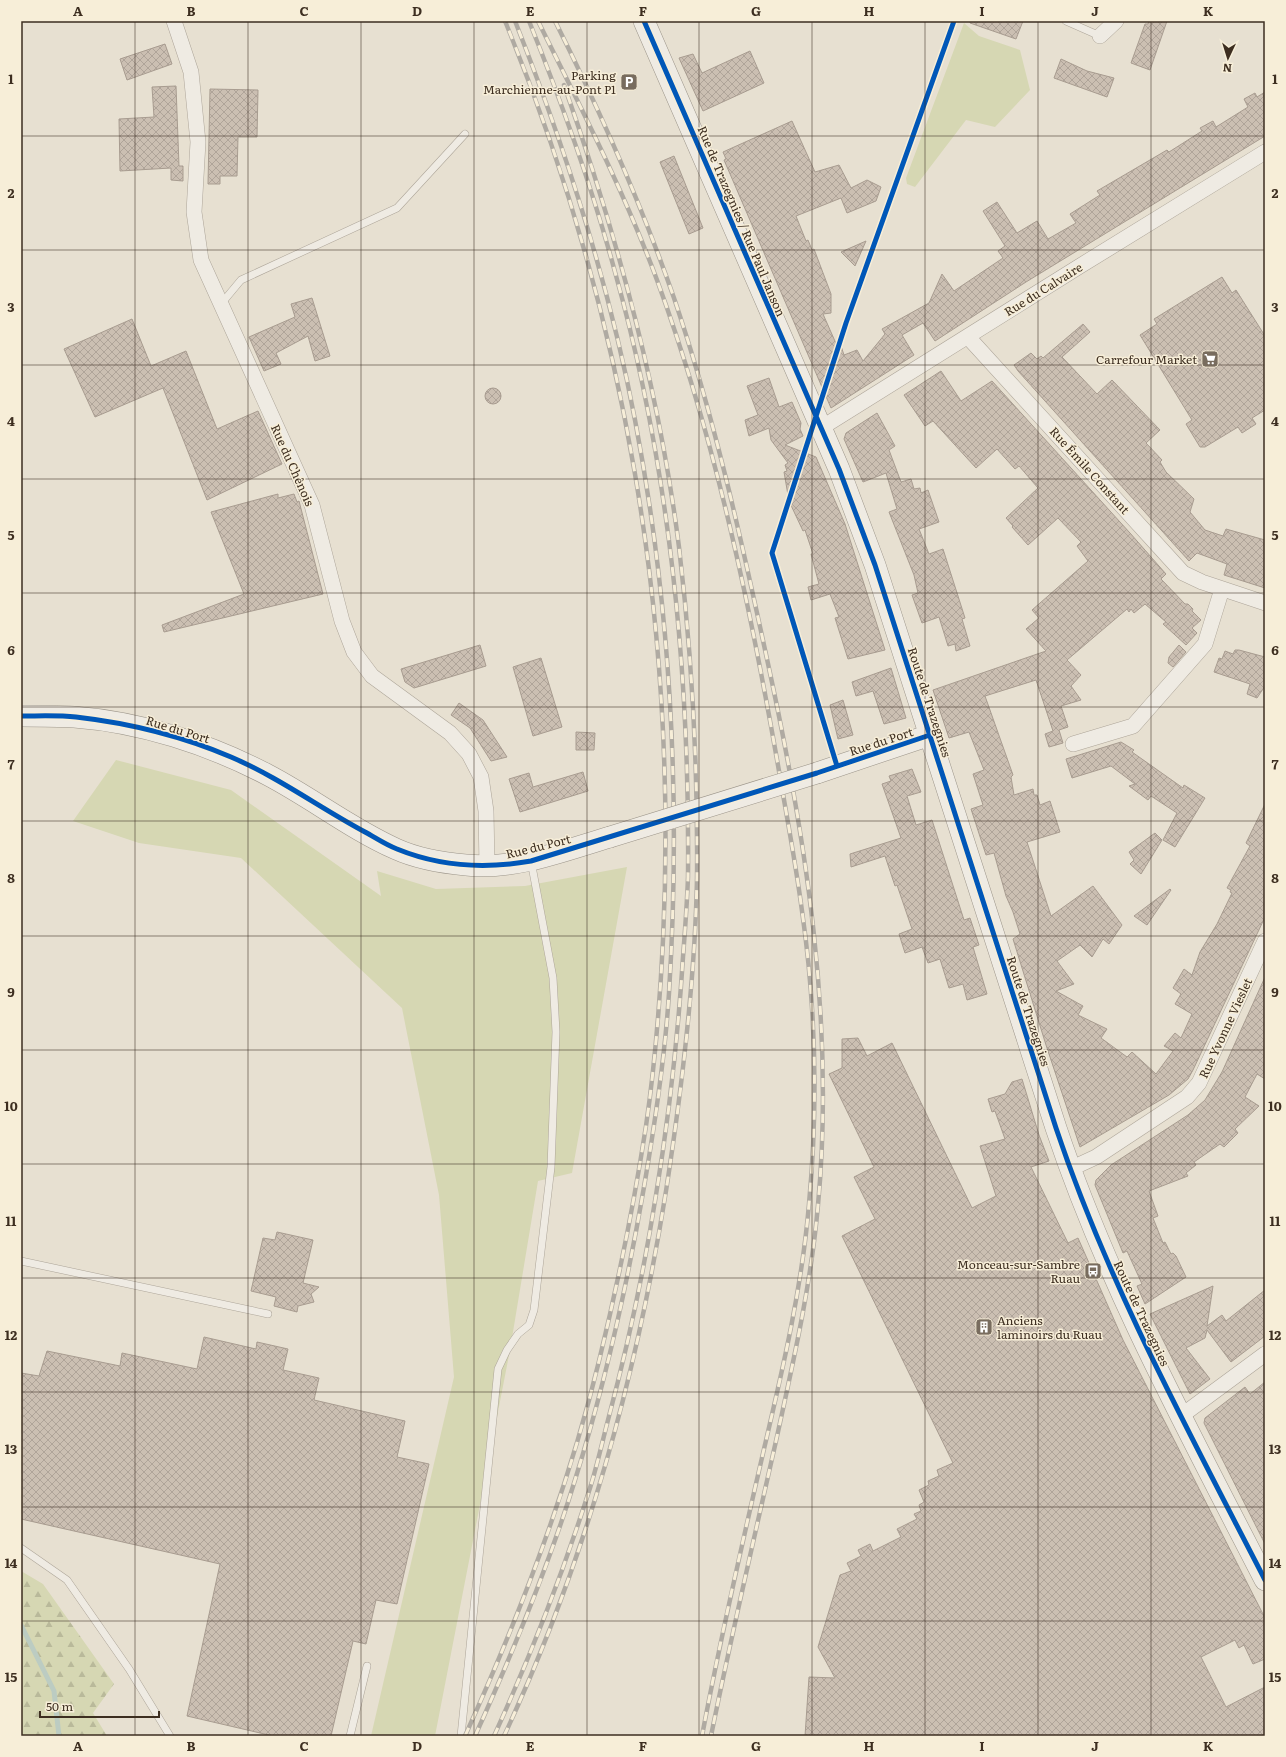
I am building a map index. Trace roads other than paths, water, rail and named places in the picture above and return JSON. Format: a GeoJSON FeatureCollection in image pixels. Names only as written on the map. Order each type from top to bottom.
{"type":"FeatureCollection","features":[{"type":"Feature","properties":{"kind":"main road","name":"Rue de Trazegnies / Rue Paul Janson"},"geometry":{"type":"LineString","coordinates":[[644,21],[821,428]]}},
{"type":"Feature","properties":{"kind":"main road","name":"Route de Trazegnies"},"geometry":{"type":"LineString","coordinates":[[821,428],[849,493],[876,565],[1070,1169],[1116,1282],[1181,1416],[1265,1580]]}},
{"type":"Feature","properties":{"kind":"main road","name":"Rue du Port"},"geometry":{"type":"LineString","coordinates":[[21,716],[75,717],[133,726],[182,739],[231,757],[269,776],[396,849],[422,858],[487,866],[531,861],[817,773],[930,735]]}},
{"type":"Feature","properties":{"kind":"street","name":"Rue du Chênois"},"geometry":{"type":"LineString","coordinates":[[174,21],[192,80],[198,142],[194,212],[201,260],[312,505],[342,621],[354,652],[372,676],[450,733],[469,754],[481,777],[486,811],[487,866]]}},
{"type":"Feature","properties":{"kind":"street"},"geometry":{"type":"LineString","coordinates":[[1100,36],[1116,21]]}},
{"type":"Feature","properties":{"kind":"street","name":"Rue du Calvaire"},"geometry":{"type":"LineString","coordinates":[[821,428],[1265,152]]}},
{"type":"Feature","properties":{"kind":"street","name":"Rue Émile Constant"},"geometry":{"type":"LineString","coordinates":[[968,336],[1184,573],[1202,582],[1265,603]]}},
{"type":"Feature","properties":{"kind":"street"},"geometry":{"type":"LineString","coordinates":[[1073,744],[1133,726],[1205,644],[1222,589]]}},
{"type":"Feature","properties":{"kind":"street","name":"Rue Yvonne Vieslet"},"geometry":{"type":"LineString","coordinates":[[1070,1169],[1096,1157],[1187,1097],[1199,1083],[1265,941]]}},
{"type":"Feature","properties":{"kind":"street"},"geometry":{"type":"LineString","coordinates":[[1181,1416],[1265,1354]]}},
{"type":"Feature","properties":{"kind":"lane"},"geometry":{"type":"LineString","coordinates":[[1066,21],[1100,36]]}},
{"type":"Feature","properties":{"kind":"lane"},"geometry":{"type":"LineString","coordinates":[[221,304],[241,280],[397,208],[465,134]]}},
{"type":"Feature","properties":{"kind":"lane"},"geometry":{"type":"LineString","coordinates":[[461,1736],[498,1369],[507,1350],[518,1334],[529,1325],[534,1310],[551,1168],[556,1032],[553,978],[531,861]]}},
{"type":"Feature","properties":{"kind":"lane"},"geometry":{"type":"LineString","coordinates":[[21,1261],[268,1314]]}},
{"type":"Feature","properties":{"kind":"lane"},"geometry":{"type":"LineString","coordinates":[[21,1548],[67,1580],[129,1669],[170,1736]]}},
{"type":"Feature","properties":{"kind":"lane"},"geometry":{"type":"LineString","coordinates":[[350,1736],[367,1666]]}},
{"type":"Feature","properties":{"kind":"waterway"},"geometry":{"type":"LineString","coordinates":[[21,1625],[54,1691],[59,1736]]}},
{"type":"Feature","properties":{"kind":"railway"},"geometry":{"type":"LineString","coordinates":[[465,1736],[505,1644],[541,1552],[573,1457],[599,1361],[625,1244],[646,1126],[657,1033],[663,940],[665,822],[662,705],[651,588],[635,472],[612,357],[582,243],[547,131],[505,21]]}},
{"type":"Feature","properties":{"kind":"railway"},"geometry":{"type":"LineString","coordinates":[[475,1736],[542,1578],[565,1513],[606,1371],[630,1261],[656,1115],[669,993],[674,849],[670,705],[665,634],[657,562],[635,420],[599,268],[569,168],[552,118],[515,21]]}},
{"type":"Feature","properties":{"kind":"railway"},"geometry":{"type":"LineString","coordinates":[[494,1736],[546,1614],[580,1520],[597,1463],[629,1336],[651,1223],[669,1106],[676,1047],[688,877],[688,801],[680,649],[673,573],[663,497],[650,421],[634,346],[606,240],[565,114],[529,21]]}},
{"type":"Feature","properties":{"kind":"railway"},"geometry":{"type":"LineString","coordinates":[[538,21],[601,149],[644,247],[678,340],[696,400],[729,522],[756,646],[800,894],[807,947],[813,1021],[814,1131],[809,1204],[802,1266],[785,1358],[716,1664],[702,1736]]}},
{"type":"Feature","properties":{"kind":"railway"},"geometry":{"type":"LineString","coordinates":[[555,21],[604,123],[634,192],[674,298],[702,387],[737,523],[781,726],[794,794],[814,930],[820,999],[823,1068],[822,1136],[815,1235],[795,1353],[711,1736]]}},
{"type":"Feature","properties":{"kind":"railway"},"geometry":{"type":"LineString","coordinates":[[504,1736],[533,1671],[583,1537],[623,1400],[654,1261],[666,1191],[687,1035],[696,917],[697,837],[691,671],[684,588],[670,488],[660,429],[634,313],[602,198],[564,85]]}},
{"type":"Feature","properties":{"kind":"place","name":"Parking Marchienne-au-Pont P1"},"geometry":{"type":"Point","coordinates":[629,82]}},
{"type":"Feature","properties":{"kind":"place","name":"Carrefour Market"},"geometry":{"type":"Point","coordinates":[1210,359]}},
{"type":"Feature","properties":{"kind":"place","name":"Monceau-sur-Sambre Ruau"},"geometry":{"type":"Point","coordinates":[1093,1271]}},
{"type":"Feature","properties":{"kind":"place","name":"Anciens laminoirs du Ruau"},"geometry":{"type":"Point","coordinates":[984,1327]}}]}
